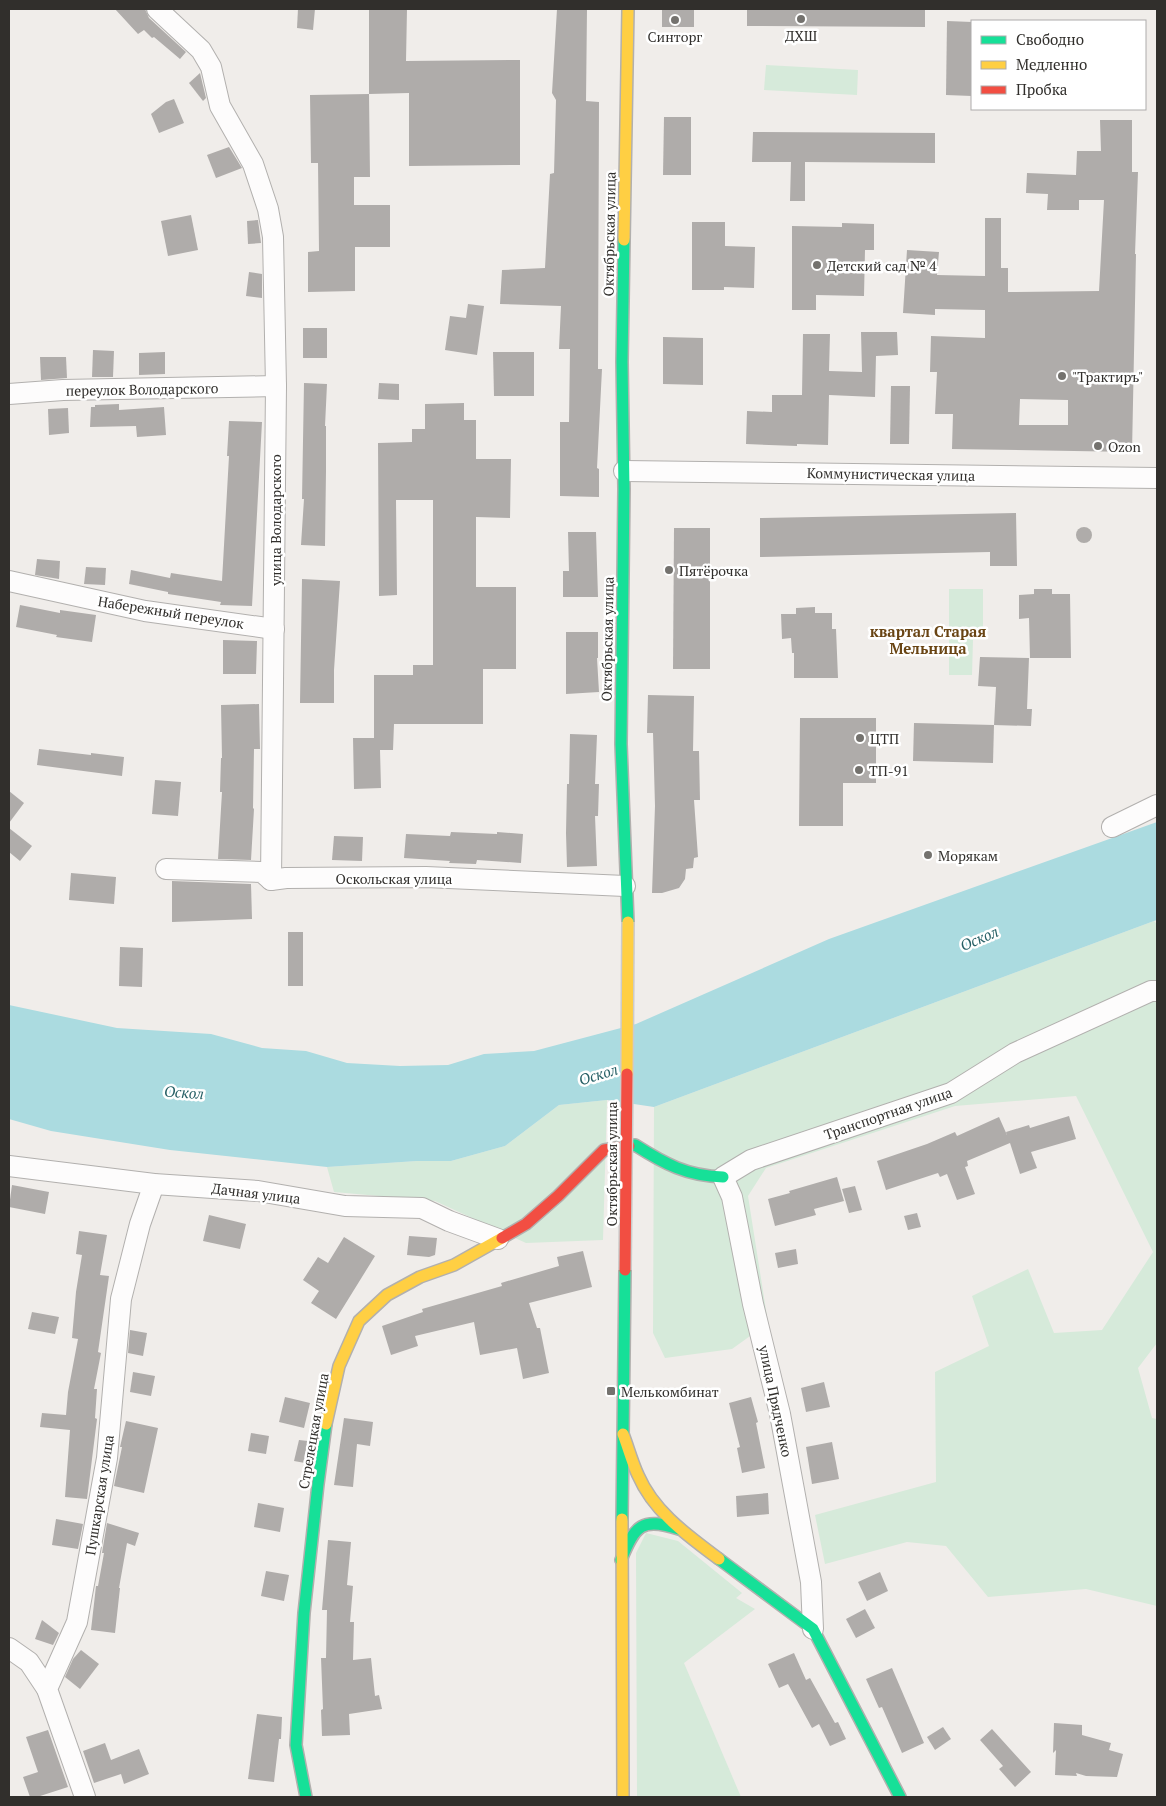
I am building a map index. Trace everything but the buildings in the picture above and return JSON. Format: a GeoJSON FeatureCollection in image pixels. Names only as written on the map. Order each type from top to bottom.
{"type":"FeatureCollection","features":[{"type":"Feature","properties":{"kind":"main road","name":"Октябрьская улица"},"geometry":{"type":"LineString","coordinates":[[625,1270],[628,922],[620,744],[624,471],[622,362],[628,9]]}},
{"type":"Feature","properties":{"kind":"main road","name":"Стрелецкая улица"},"geometry":{"type":"LineString","coordinates":[[306,1797],[296,1745],[304,1613],[318,1484],[326,1426],[339,1366],[359,1321],[387,1295],[420,1277],[454,1265],[526,1224],[558,1196],[604,1150],[634,1145],[670,1167],[701,1177],[723,1177]]}},
{"type":"Feature","properties":{"kind":"main road","name":"улица Прядченко"},"geometry":{"type":"LineString","coordinates":[[623,1797],[621,1560],[625,1270]]}},
{"type":"Feature","properties":{"kind":"main road","name":"улица Прядченко"},"geometry":{"type":"LineString","coordinates":[[622,1434],[638,1476],[655,1503],[679,1529],[813,1629],[900,1797]]}},
{"type":"Feature","properties":{"kind":"main road","name":"улица Прядченко"},"geometry":{"type":"LineString","coordinates":[[621,1560],[631,1536],[644,1525],[658,1523],[679,1529]]}},
{"type":"Feature","properties":{"kind":"street","name":"улица Володарского"},"geometry":{"type":"LineString","coordinates":[[157,9],[201,50],[211,67],[220,106],[253,164],[268,209],[273,237],[276,386],[271,880]]}},
{"type":"Feature","properties":{"kind":"street","name":"переулок Володарского"},"geometry":{"type":"LineString","coordinates":[[9,394],[63,390],[276,386]]}},
{"type":"Feature","properties":{"kind":"street","name":"Коммунистическая улица"},"geometry":{"type":"LineString","coordinates":[[624,471],[1157,478]]}},
{"type":"Feature","properties":{"kind":"street","name":"Набережный переулок"},"geometry":{"type":"LineString","coordinates":[[9,581],[145,611],[274,628]]}},
{"type":"Feature","properties":{"kind":"street"},"geometry":{"type":"LineString","coordinates":[[1112,826],[1157,805]]}},
{"type":"Feature","properties":{"kind":"street","name":"Оскольская улица"},"geometry":{"type":"LineString","coordinates":[[166,869],[262,872],[271,880],[286,878],[426,877],[625,886]]}},
{"type":"Feature","properties":{"kind":"street","name":"Транспортная улица"},"geometry":{"type":"LineString","coordinates":[[723,1177],[750,1160],[951,1093],[1015,1052],[1151,991],[1157,991]]}},
{"type":"Feature","properties":{"kind":"street","name":"Дачная улица"},"geometry":{"type":"LineString","coordinates":[[9,1166],[154,1184],[258,1191],[345,1206],[422,1208],[498,1239]]}},
{"type":"Feature","properties":{"kind":"street","name":"улица Прядченко"},"geometry":{"type":"LineString","coordinates":[[723,1177],[732,1196],[753,1304],[780,1414],[812,1582],[813,1629]]}},
{"type":"Feature","properties":{"kind":"street","name":"Пушкарская улица"},"geometry":{"type":"LineString","coordinates":[[46,1688],[77,1622],[107,1458],[121,1298],[140,1224],[154,1184]]}},
{"type":"Feature","properties":{"kind":"street"},"geometry":{"type":"LineString","coordinates":[[9,1648],[29,1662],[46,1688],[85,1797]]}},
{"type":"Feature","properties":{"kind":"green space"},"geometry":{"type":"Polygon","coordinates":[[[766,65],[858,70],[857,95],[764,90],[766,65]]]}},
{"type":"Feature","properties":{"kind":"green space"},"geometry":{"type":"Polygon","coordinates":[[[949,589],[983,589],[983,639],[973,640],[972,675],[949,675],[949,589]]]}},
{"type":"Feature","properties":{"kind":"green space"},"geometry":{"type":"Polygon","coordinates":[[[1154,921],[1157,924],[1157,1343],[1138,1368],[1152,1418],[1157,1419],[1157,1606],[1086,1589],[988,1597],[946,1546],[907,1542],[825,1564],[815,1515],[936,1482],[935,1372],[989,1346],[972,1296],[1028,1269],[1054,1333],[1102,1330],[1153,1252],[1076,1096],[955,1106],[766,1168],[748,1196],[768,1323],[732,1349],[665,1358],[653,1333],[654,1107],[1154,921]]]}},
{"type":"Feature","properties":{"kind":"green space"},"geometry":{"type":"Polygon","coordinates":[[[607,1100],[603,1240],[526,1243],[435,1201],[334,1192],[327,1167],[417,1161],[451,1161],[505,1146],[559,1105],[607,1100]]]}},
{"type":"Feature","properties":{"kind":"green space"},"geometry":{"type":"Polygon","coordinates":[[[646,1533],[678,1541],[742,1593],[736,1598],[755,1609],[684,1663],[741,1797],[637,1797],[636,1553],[646,1533]]]}},
{"type":"Feature","properties":{"kind":"water","name":"Оскол"},"geometry":{"type":"Polygon","coordinates":[[[1157,822],[1157,920],[654,1107],[607,1100],[559,1105],[505,1146],[451,1161],[417,1161],[327,1167],[170,1150],[51,1131],[9,1119],[9,1005],[117,1028],[211,1034],[262,1048],[306,1051],[347,1063],[400,1066],[448,1065],[484,1054],[534,1051],[636,1024],[829,939],[1157,822]]]}},
{"type":"Feature","properties":{"kind":"traffic: fast"},"geometry":{"type":"LineString","coordinates":[[624,240],[621,744],[628,922]]}},
{"type":"Feature","properties":{"kind":"traffic: fast"},"geometry":{"type":"LineString","coordinates":[[629,1146],[635,1145],[677,1168],[698,1174],[723,1177]]}},
{"type":"Feature","properties":{"kind":"traffic: fast"},"geometry":{"type":"LineString","coordinates":[[622,1519],[625,1270]]}},
{"type":"Feature","properties":{"kind":"traffic: fast"},"geometry":{"type":"LineString","coordinates":[[306,1797],[296,1745],[304,1613],[326,1424]]}},
{"type":"Feature","properties":{"kind":"traffic: fast"},"geometry":{"type":"LineString","coordinates":[[621,1560],[631,1539],[641,1527],[648,1524],[656,1524],[679,1529]]}},
{"type":"Feature","properties":{"kind":"traffic: fast"},"geometry":{"type":"LineString","coordinates":[[719,1559],[813,1629],[900,1797]]}},
{"type":"Feature","properties":{"kind":"traffic: slow"},"geometry":{"type":"LineString","coordinates":[[624,240],[628,9]]}},
{"type":"Feature","properties":{"kind":"traffic: slow"},"geometry":{"type":"LineString","coordinates":[[627,1074],[628,922]]}},
{"type":"Feature","properties":{"kind":"traffic: slow"},"geometry":{"type":"LineString","coordinates":[[326,1424],[339,1366],[359,1321],[387,1295],[420,1277],[454,1265],[502,1238]]}},
{"type":"Feature","properties":{"kind":"traffic: slow"},"geometry":{"type":"LineString","coordinates":[[623,1434],[638,1475],[662,1512],[719,1559]]}},
{"type":"Feature","properties":{"kind":"traffic: slow"},"geometry":{"type":"LineString","coordinates":[[622,1519],[623,1797]]}},
{"type":"Feature","properties":{"kind":"traffic: jam"},"geometry":{"type":"LineString","coordinates":[[625,1270],[627,1074]]}},
{"type":"Feature","properties":{"kind":"traffic: jam"},"geometry":{"type":"LineString","coordinates":[[502,1238],[526,1224],[558,1196],[604,1150],[629,1146]]}},
{"type":"Feature","properties":{"kind":"place","name":"ДХШ"},"geometry":{"type":"Point","coordinates":[801,19]}},
{"type":"Feature","properties":{"kind":"place","name":"Синторг"},"geometry":{"type":"Point","coordinates":[675,20]}},
{"type":"Feature","properties":{"kind":"place","name":"Детский сад № 4"},"geometry":{"type":"Point","coordinates":[817,265]}},
{"type":"Feature","properties":{"kind":"place","name":"\"Трактиръ\""},"geometry":{"type":"Point","coordinates":[1062,376]}},
{"type":"Feature","properties":{"kind":"place","name":"Ozon"},"geometry":{"type":"Point","coordinates":[1098,446]}},
{"type":"Feature","properties":{"kind":"place","name":"Пятёрочка"},"geometry":{"type":"Point","coordinates":[669,570]}},
{"type":"Feature","properties":{"kind":"place","name":"ЦТП"},"geometry":{"type":"Point","coordinates":[860,738]}},
{"type":"Feature","properties":{"kind":"place","name":"ТП-91"},"geometry":{"type":"Point","coordinates":[859,770]}},
{"type":"Feature","properties":{"kind":"place","name":"Морякам"},"geometry":{"type":"Point","coordinates":[928,855]}},
{"type":"Feature","properties":{"kind":"place","name":"Мелькомбинат"},"geometry":{"type":"Point","coordinates":[611,1391]}},
{"type":"Feature","properties":{"kind":"district","name":"квартал Старая Мельница"},"geometry":{"type":"Point","coordinates":[928,640]}}]}
